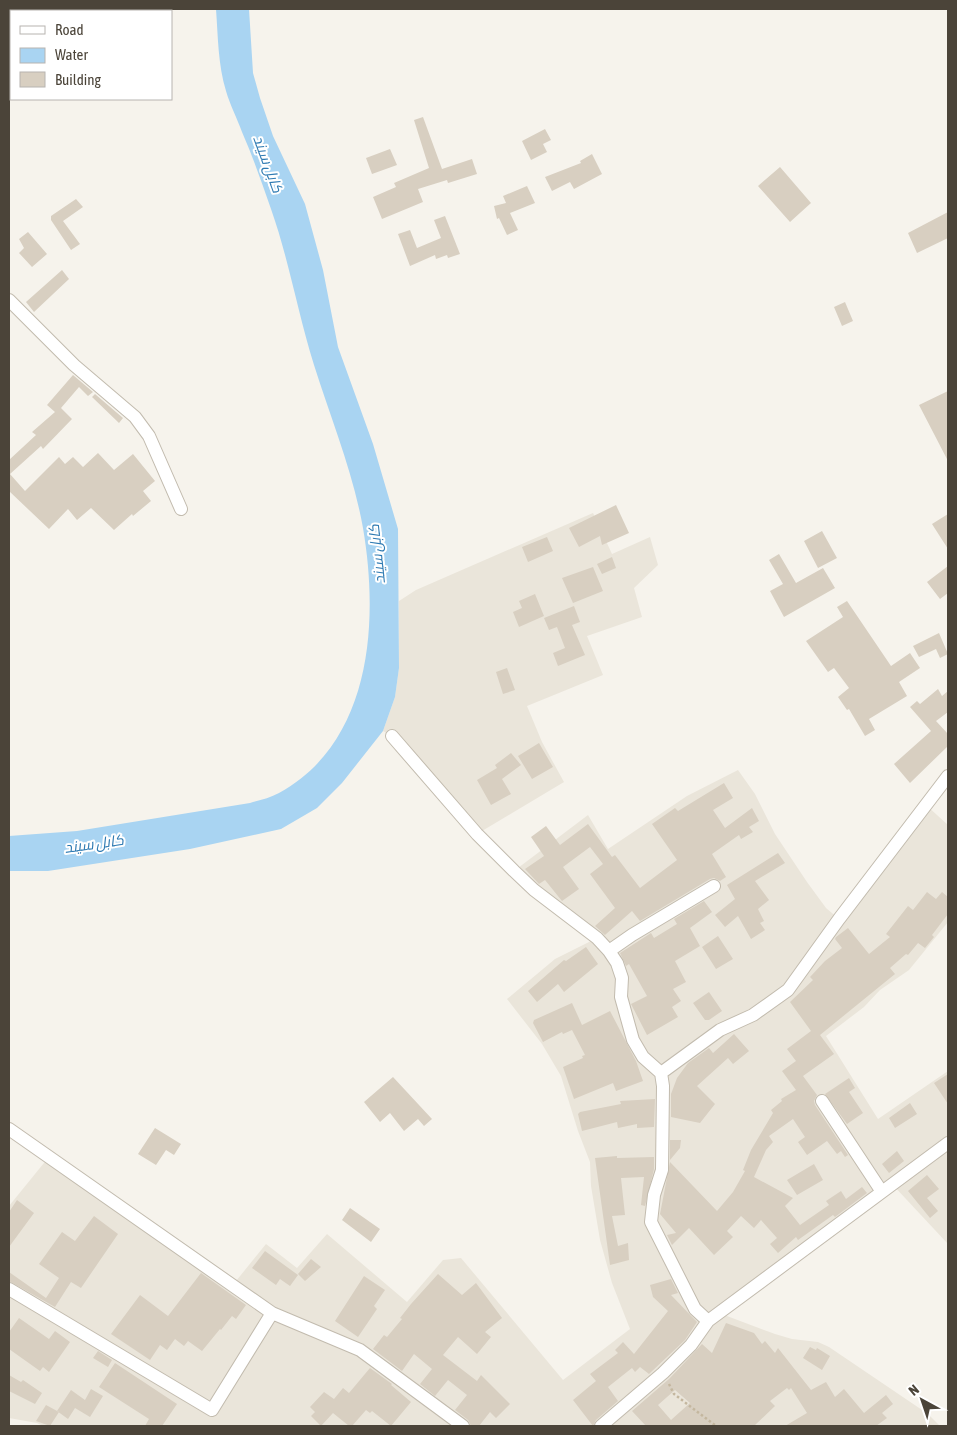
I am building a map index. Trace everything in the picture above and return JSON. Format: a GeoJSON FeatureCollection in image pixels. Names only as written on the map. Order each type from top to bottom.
{"type":"FeatureCollection","features":[{"type":"Feature","properties":{"kind":"street"},"geometry":{"type":"LineString","coordinates":[[9,300],[74,365],[135,418],[149,436],[181,509]]}},
{"type":"Feature","properties":{"kind":"street"},"geometry":{"type":"LineString","coordinates":[[392,736],[503,859],[534,890],[597,938],[617,963],[622,978],[621,997],[633,1040],[643,1057],[661,1073],[663,1086],[662,1170],[654,1195],[651,1222],[695,1309],[708,1321]]}},
{"type":"Feature","properties":{"kind":"street"},"geometry":{"type":"LineString","coordinates":[[661,1073],[720,1030],[753,1015],[788,990],[833,927],[948,776]]}},
{"type":"Feature","properties":{"kind":"street"},"geometry":{"type":"LineString","coordinates":[[609,951],[632,934],[714,886]]}},
{"type":"Feature","properties":{"kind":"street"},"geometry":{"type":"LineString","coordinates":[[822,1101],[882,1192]]}},
{"type":"Feature","properties":{"kind":"street"},"geometry":{"type":"LineString","coordinates":[[9,1129],[272,1312],[360,1350],[463,1426]]}},
{"type":"Feature","properties":{"kind":"street"},"geometry":{"type":"LineString","coordinates":[[601,1426],[664,1374],[691,1344],[708,1321],[948,1143]]}},
{"type":"Feature","properties":{"kind":"street"},"geometry":{"type":"LineString","coordinates":[[9,1289],[212,1410],[272,1312]]}},
{"type":"Feature","properties":{"kind":"path"},"geometry":{"type":"LineString","coordinates":[[664,1374],[674,1394],[716,1426]]}},
{"type":"Feature","properties":{"kind":"shaded area"},"geometry":{"type":"Polygon","coordinates":[[[593,513],[612,554],[650,537],[658,565],[634,588],[642,617],[587,636],[603,675],[527,706],[542,742],[564,782],[477,834],[392,736],[383,731],[395,697],[399,668],[399,601],[416,590],[593,513]]]}},
{"type":"Feature","properties":{"kind":"shaded area"},"geometry":{"type":"Polygon","coordinates":[[[738,770],[755,794],[775,834],[807,882],[826,908],[839,919],[926,805],[948,825],[948,922],[909,970],[880,990],[864,1007],[826,1036],[878,1119],[948,1071],[948,1244],[892,1184],[719,1313],[775,1334],[792,1339],[818,1342],[829,1347],[928,1414],[940,1426],[43,1426],[37,1423],[9,1418],[9,1206],[48,1158],[232,1286],[266,1244],[297,1268],[327,1234],[407,1302],[443,1260],[461,1258],[563,1380],[630,1329],[612,1283],[600,1240],[591,1186],[590,1162],[561,1076],[542,1044],[507,999],[555,959],[597,938],[514,871],[588,815],[608,849],[687,796],[738,770]]]}},
{"type":"Feature","properties":{"kind":"water","name":"کابل سيند"},"geometry":{"type":"Polygon","coordinates":[[[216,9],[249,9],[253,73],[260,98],[273,136],[305,204],[323,270],[338,347],[373,444],[398,529],[399,668],[395,697],[383,731],[342,783],[317,808],[281,829],[190,849],[48,871],[9,871],[9,836],[77,831],[250,803],[279,793],[310,771],[334,743],[351,712],[362,677],[368,640],[370,602],[368,564],[359,507],[348,466],[308,346],[277,228],[223,81],[216,9]]]}},
{"type":"Feature","properties":{"kind":"building"},"geometry":{"type":"Polygon","coordinates":[[[423,117],[442,169],[472,159],[477,174],[448,183],[447,180],[418,189],[423,202],[382,219],[373,197],[396,187],[394,183],[429,168],[414,120],[423,117]]]}},
{"type":"Feature","properties":{"kind":"building"},"geometry":{"type":"Polygon","coordinates":[[[545,129],[551,140],[543,144],[547,152],[531,160],[522,141],[545,129]]]}},
{"type":"Feature","properties":{"kind":"building"},"geometry":{"type":"Polygon","coordinates":[[[390,149],[397,165],[372,174],[366,158],[390,149]]]}},
{"type":"Feature","properties":{"kind":"building"},"geometry":{"type":"Polygon","coordinates":[[[592,154],[602,174],[574,189],[570,182],[552,191],[545,177],[581,163],[580,161],[592,154]]]}},
{"type":"Feature","properties":{"kind":"building"},"geometry":{"type":"Polygon","coordinates":[[[780,167],[811,203],[790,222],[758,186],[780,167]]]}},
{"type":"Feature","properties":{"kind":"building"},"geometry":{"type":"Polygon","coordinates":[[[527,186],[535,203],[510,213],[518,230],[507,235],[499,218],[497,219],[494,206],[506,203],[503,196],[527,186]]]}},
{"type":"Feature","properties":{"kind":"building"},"geometry":{"type":"Polygon","coordinates":[[[76,199],[83,207],[63,221],[80,244],[71,250],[51,220],[51,216],[76,199]]]}},
{"type":"Feature","properties":{"kind":"building"},"geometry":{"type":"Polygon","coordinates":[[[948,212],[948,238],[917,253],[908,233],[948,212]]]}},
{"type":"Feature","properties":{"kind":"building"},"geometry":{"type":"Polygon","coordinates":[[[445,216],[460,254],[448,258],[447,255],[436,259],[435,255],[410,266],[398,234],[410,230],[417,248],[441,238],[434,220],[445,216]]]}},
{"type":"Feature","properties":{"kind":"building"},"geometry":{"type":"Polygon","coordinates":[[[28,232],[47,254],[32,267],[19,253],[24,248],[19,239],[28,232]]]}},
{"type":"Feature","properties":{"kind":"building"},"geometry":{"type":"Polygon","coordinates":[[[62,270],[69,279],[34,312],[26,302],[62,270]]]}},
{"type":"Feature","properties":{"kind":"building"},"geometry":{"type":"Polygon","coordinates":[[[845,302],[853,321],[842,326],[834,307],[845,302]]]}},
{"type":"Feature","properties":{"kind":"building"},"geometry":{"type":"Polygon","coordinates":[[[73,375],[93,392],[88,396],[79,387],[61,408],[72,419],[43,449],[41,446],[10,474],[25,491],[59,457],[65,464],[73,457],[83,467],[98,453],[114,470],[133,454],[155,481],[143,491],[151,501],[114,530],[91,508],[77,520],[68,509],[49,529],[9,491],[9,460],[36,435],[32,432],[55,412],[47,405],[73,375]]]}},
{"type":"Feature","properties":{"kind":"building"},"geometry":{"type":"Polygon","coordinates":[[[948,391],[948,461],[919,405],[948,391]]]}},
{"type":"Feature","properties":{"kind":"building"},"geometry":{"type":"Polygon","coordinates":[[[95,394],[123,418],[119,423],[92,397],[95,394]]]}},
{"type":"Feature","properties":{"kind":"building"},"geometry":{"type":"Polygon","coordinates":[[[616,505],[629,533],[602,545],[600,536],[579,547],[569,528],[616,505]]]}},
{"type":"Feature","properties":{"kind":"building"},"geometry":{"type":"Polygon","coordinates":[[[948,514],[948,549],[932,524],[948,514]]]}},
{"type":"Feature","properties":{"kind":"building"},"geometry":{"type":"Polygon","coordinates":[[[822,531],[837,558],[818,568],[804,541],[822,531]]]}},
{"type":"Feature","properties":{"kind":"building"},"geometry":{"type":"Polygon","coordinates":[[[547,537],[553,551],[528,562],[522,547],[547,537]]]}},
{"type":"Feature","properties":{"kind":"building"},"geometry":{"type":"Polygon","coordinates":[[[779,554],[796,583],[823,568],[835,588],[784,617],[770,591],[783,584],[769,560],[779,554]]]}},
{"type":"Feature","properties":{"kind":"building"},"geometry":{"type":"Polygon","coordinates":[[[612,557],[616,568],[602,574],[597,564],[612,557]]]}},
{"type":"Feature","properties":{"kind":"building"},"geometry":{"type":"Polygon","coordinates":[[[948,566],[948,593],[940,599],[927,582],[948,566]]]}},
{"type":"Feature","properties":{"kind":"building"},"geometry":{"type":"Polygon","coordinates":[[[593,567],[603,591],[573,603],[562,578],[593,567]]]}},
{"type":"Feature","properties":{"kind":"building"},"geometry":{"type":"Polygon","coordinates":[[[535,594],[544,616],[519,627],[513,612],[522,608],[519,601],[535,594]]]}},
{"type":"Feature","properties":{"kind":"building"},"geometry":{"type":"Polygon","coordinates":[[[847,601],[891,666],[910,653],[920,668],[899,682],[907,696],[869,719],[875,730],[865,736],[849,709],[847,710],[838,697],[849,688],[834,668],[828,672],[806,641],[843,617],[837,607],[847,601]]]}},
{"type":"Feature","properties":{"kind":"building"},"geometry":{"type":"Polygon","coordinates":[[[574,606],[580,622],[572,625],[585,655],[558,666],[553,653],[565,648],[557,627],[549,630],[544,618],[574,606]]]}},
{"type":"Feature","properties":{"kind":"building"},"geometry":{"type":"Polygon","coordinates":[[[939,633],[948,654],[940,658],[936,649],[919,657],[913,646],[939,633]]]}},
{"type":"Feature","properties":{"kind":"building"},"geometry":{"type":"Polygon","coordinates":[[[507,668],[515,690],[503,694],[496,672],[507,668]]]}},
{"type":"Feature","properties":{"kind":"building"},"geometry":{"type":"Polygon","coordinates":[[[938,689],[942,696],[948,691],[948,712],[936,721],[948,734],[948,746],[910,783],[894,764],[931,731],[910,707],[917,701],[920,704],[938,689]]]}},
{"type":"Feature","properties":{"kind":"building"},"geometry":{"type":"Polygon","coordinates":[[[539,743],[553,767],[532,779],[518,756],[539,743]]]}},
{"type":"Feature","properties":{"kind":"building"},"geometry":{"type":"Polygon","coordinates":[[[511,753],[521,765],[502,779],[511,794],[491,805],[477,780],[497,768],[495,765],[511,753]]]}},
{"type":"Feature","properties":{"kind":"building"},"geometry":{"type":"Polygon","coordinates":[[[724,783],[733,798],[713,810],[725,828],[752,808],[759,821],[749,827],[753,832],[741,839],[739,835],[712,854],[726,877],[720,881],[714,878],[710,879],[640,921],[632,911],[605,935],[595,926],[615,908],[590,874],[603,864],[590,847],[563,867],[579,889],[562,901],[545,880],[539,884],[525,869],[544,856],[531,837],[546,826],[560,845],[588,824],[612,857],[615,855],[640,888],[677,860],[652,824],[675,808],[678,811],[724,783]]]}},
{"type":"Feature","properties":{"kind":"building"},"geometry":{"type":"Polygon","coordinates":[[[778,853],[785,863],[755,881],[769,900],[758,909],[764,921],[760,923],[765,930],[751,939],[738,916],[725,927],[715,915],[735,899],[727,885],[778,853]]]}},
{"type":"Feature","properties":{"kind":"building"},"geometry":{"type":"Polygon","coordinates":[[[927,892],[936,899],[942,892],[948,897],[948,914],[932,935],[934,937],[925,948],[918,943],[908,955],[906,954],[890,968],[895,974],[820,1035],[834,1054],[803,1076],[817,1095],[814,1101],[815,1105],[848,1155],[845,1157],[841,1151],[837,1154],[827,1141],[807,1155],[798,1142],[805,1137],[793,1119],[769,1136],[773,1142],[766,1150],[754,1177],[793,1198],[785,1206],[800,1225],[829,1205],[826,1201],[841,1191],[846,1199],[862,1187],[867,1193],[835,1217],[833,1215],[798,1240],[796,1237],[778,1253],[770,1244],[777,1238],[761,1220],[754,1228],[741,1216],[727,1231],[733,1237],[714,1255],[689,1228],[672,1245],[667,1235],[676,1233],[660,1214],[670,1162],[717,1211],[733,1192],[745,1171],[743,1170],[751,1150],[773,1113],[771,1110],[782,1101],[781,1099],[796,1090],[782,1071],[796,1061],[787,1049],[811,1031],[790,1002],[813,980],[810,977],[825,961],[842,948],[835,939],[836,937],[848,928],[869,954],[890,937],[886,934],[908,906],[913,910],[927,892]]]}},
{"type":"Feature","properties":{"kind":"building"},"geometry":{"type":"Polygon","coordinates":[[[704,901],[712,912],[690,928],[700,946],[675,961],[686,982],[673,989],[681,1001],[672,1007],[678,1017],[647,1035],[631,1004],[647,996],[629,964],[626,966],[620,953],[651,933],[654,938],[677,924],[674,919],[704,901]]]}},
{"type":"Feature","properties":{"kind":"building"},"geometry":{"type":"Polygon","coordinates":[[[718,936],[733,959],[716,969],[702,947],[718,936]]]}},
{"type":"Feature","properties":{"kind":"building"},"geometry":{"type":"Polygon","coordinates":[[[586,947],[598,964],[564,992],[558,984],[537,1002],[528,991],[564,960],[566,961],[586,947]]]}},
{"type":"Feature","properties":{"kind":"building"},"geometry":{"type":"Polygon","coordinates":[[[709,992],[722,1011],[709,1020],[705,1020],[693,1003],[709,992]]]}},
{"type":"Feature","properties":{"kind":"building"},"geometry":{"type":"Polygon","coordinates":[[[572,1003],[582,1025],[610,1011],[636,1061],[643,1081],[616,1091],[613,1083],[574,1099],[563,1067],[583,1058],[582,1056],[585,1055],[572,1030],[563,1034],[562,1032],[543,1042],[533,1023],[534,1020],[572,1003]]]}},
{"type":"Feature","properties":{"kind":"building"},"geometry":{"type":"Polygon","coordinates":[[[734,1034],[749,1051],[733,1064],[728,1058],[697,1086],[715,1104],[700,1123],[671,1117],[671,1094],[677,1078],[688,1063],[709,1048],[713,1053],[734,1034]]]}},
{"type":"Feature","properties":{"kind":"building"},"geometry":{"type":"Polygon","coordinates":[[[948,1074],[948,1104],[934,1083],[948,1074]]]}},
{"type":"Feature","properties":{"kind":"building"},"geometry":{"type":"Polygon","coordinates":[[[393,1077],[432,1119],[424,1126],[418,1119],[404,1131],[390,1113],[380,1122],[364,1102],[393,1077]]]}},
{"type":"Feature","properties":{"kind":"building"},"geometry":{"type":"Polygon","coordinates":[[[849,1078],[855,1088],[849,1092],[863,1113],[847,1124],[825,1094],[849,1078]]]}},
{"type":"Feature","properties":{"kind":"building"},"geometry":{"type":"Polygon","coordinates":[[[655,1099],[654,1127],[637,1128],[637,1124],[618,1128],[617,1122],[582,1131],[578,1114],[580,1112],[621,1104],[620,1101],[655,1099]]]}},
{"type":"Feature","properties":{"kind":"building"},"geometry":{"type":"Polygon","coordinates":[[[910,1103],[917,1114],[895,1128],[889,1118],[910,1103]]]}},
{"type":"Feature","properties":{"kind":"building"},"geometry":{"type":"Polygon","coordinates":[[[155,1128],[181,1144],[174,1155],[166,1150],[156,1165],[138,1154],[155,1128]]]}},
{"type":"Feature","properties":{"kind":"building"},"geometry":{"type":"Polygon","coordinates":[[[670,1140],[681,1140],[680,1148],[670,1160],[670,1140]]]}},
{"type":"Feature","properties":{"kind":"building"},"geometry":{"type":"Polygon","coordinates":[[[897,1151],[904,1161],[889,1173],[882,1164],[897,1151]]]}},
{"type":"Feature","properties":{"kind":"building"},"geometry":{"type":"Polygon","coordinates":[[[617,1156],[617,1158],[654,1157],[654,1169],[645,1206],[641,1205],[644,1177],[621,1178],[625,1215],[612,1216],[618,1246],[628,1243],[629,1260],[610,1265],[595,1158],[617,1156]]]}},
{"type":"Feature","properties":{"kind":"building"},"geometry":{"type":"Polygon","coordinates":[[[814,1164],[823,1180],[797,1195],[787,1180],[814,1164]]]}},
{"type":"Feature","properties":{"kind":"building"},"geometry":{"type":"Polygon","coordinates":[[[927,1175],[939,1189],[927,1198],[938,1211],[930,1218],[908,1191],[927,1175]]]}},
{"type":"Feature","properties":{"kind":"building"},"geometry":{"type":"Polygon","coordinates":[[[17,1200],[34,1213],[9,1247],[9,1212],[17,1200]]]}},
{"type":"Feature","properties":{"kind":"building"},"geometry":{"type":"Polygon","coordinates":[[[350,1208],[380,1229],[371,1242],[342,1220],[350,1208]]]}},
{"type":"Feature","properties":{"kind":"building"},"geometry":{"type":"Polygon","coordinates":[[[94,1216],[118,1234],[81,1288],[71,1282],[55,1307],[9,1281],[9,1272],[46,1298],[59,1278],[39,1264],[62,1232],[75,1241],[94,1216]]]}},
{"type":"Feature","properties":{"kind":"building"},"geometry":{"type":"Polygon","coordinates":[[[265,1251],[298,1275],[290,1286],[280,1279],[276,1285],[252,1268],[265,1251]]]}},
{"type":"Feature","properties":{"kind":"building"},"geometry":{"type":"Polygon","coordinates":[[[311,1259],[321,1267],[305,1281],[298,1274],[311,1259]]]}},
{"type":"Feature","properties":{"kind":"building"},"geometry":{"type":"Polygon","coordinates":[[[201,1273],[246,1305],[236,1319],[232,1316],[202,1351],[188,1341],[184,1346],[175,1339],[167,1350],[160,1345],[150,1360],[111,1334],[140,1295],[168,1316],[201,1273]]]}},
{"type":"Feature","properties":{"kind":"building"},"geometry":{"type":"Polygon","coordinates":[[[438,1274],[462,1295],[476,1283],[502,1318],[485,1332],[491,1337],[477,1354],[458,1337],[443,1355],[477,1381],[481,1375],[510,1404],[496,1418],[490,1412],[479,1426],[471,1426],[468,1420],[455,1410],[467,1395],[448,1380],[435,1396],[420,1384],[432,1369],[414,1354],[402,1371],[373,1349],[384,1335],[387,1337],[402,1319],[400,1318],[411,1304],[438,1274]]]}},
{"type":"Feature","properties":{"kind":"building"},"geometry":{"type":"Polygon","coordinates":[[[364,1276],[385,1290],[374,1306],[377,1309],[358,1337],[335,1321],[364,1276]]]}},
{"type":"Feature","properties":{"kind":"building"},"geometry":{"type":"Polygon","coordinates":[[[671,1279],[678,1293],[671,1295],[697,1322],[685,1340],[649,1374],[640,1367],[635,1372],[632,1368],[608,1387],[618,1401],[596,1420],[593,1426],[573,1400],[596,1381],[590,1374],[618,1353],[615,1350],[623,1342],[634,1354],[668,1311],[653,1297],[650,1285],[671,1279]]]}},
{"type":"Feature","properties":{"kind":"building"},"geometry":{"type":"Polygon","coordinates":[[[19,1318],[49,1339],[55,1331],[70,1342],[49,1372],[43,1367],[40,1371],[9,1349],[9,1332],[19,1318]]]}},
{"type":"Feature","properties":{"kind":"building"},"geometry":{"type":"Polygon","coordinates":[[[726,1323],[754,1333],[762,1344],[765,1341],[775,1353],[778,1348],[811,1390],[826,1382],[835,1397],[844,1389],[864,1413],[886,1395],[893,1404],[882,1413],[887,1418],[876,1426],[785,1426],[807,1413],[791,1388],[789,1390],[787,1388],[770,1401],[775,1406],[754,1426],[646,1426],[632,1411],[669,1379],[702,1344],[712,1353],[726,1323]],[[675,1390],[658,1405],[671,1420],[690,1403],[675,1390]]]}},
{"type":"Feature","properties":{"kind":"building"},"geometry":{"type":"Polygon","coordinates":[[[810,1347],[816,1350],[817,1348],[830,1356],[822,1370],[803,1358],[810,1347]]]}},
{"type":"Feature","properties":{"kind":"building"},"geometry":{"type":"Polygon","coordinates":[[[98,1351],[112,1360],[108,1367],[93,1358],[98,1351]]]}},
{"type":"Feature","properties":{"kind":"building"},"geometry":{"type":"Polygon","coordinates":[[[115,1363],[177,1404],[162,1426],[145,1426],[149,1419],[99,1387],[115,1363]]]}},
{"type":"Feature","properties":{"kind":"building"},"geometry":{"type":"Polygon","coordinates":[[[370,1368],[392,1384],[411,1402],[391,1426],[372,1411],[370,1413],[366,1410],[352,1426],[349,1426],[333,1413],[321,1426],[311,1416],[315,1412],[310,1407],[324,1392],[334,1399],[343,1388],[349,1393],[370,1368]]]}},
{"type":"Feature","properties":{"kind":"building"},"geometry":{"type":"Polygon","coordinates":[[[9,1375],[21,1382],[23,1380],[42,1393],[35,1404],[9,1391],[9,1375]]]}},
{"type":"Feature","properties":{"kind":"building"},"geometry":{"type":"Polygon","coordinates":[[[91,1389],[103,1396],[90,1417],[75,1408],[68,1419],[57,1411],[71,1390],[85,1400],[91,1389]]]}},
{"type":"Feature","properties":{"kind":"building"},"geometry":{"type":"Polygon","coordinates":[[[46,1405],[59,1412],[50,1426],[36,1421],[46,1405]]]}}]}
